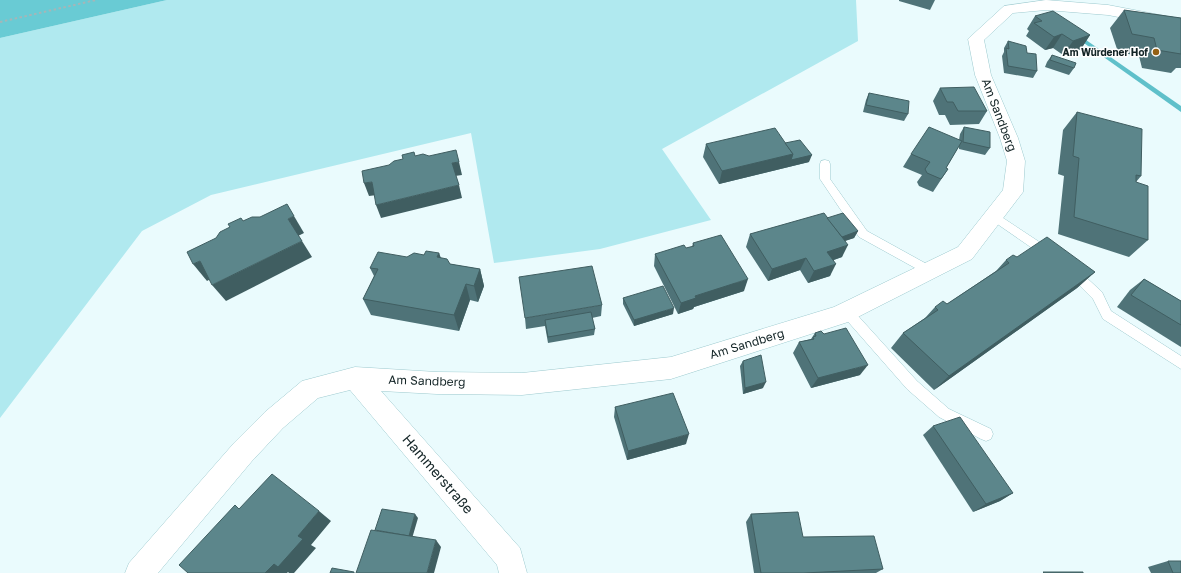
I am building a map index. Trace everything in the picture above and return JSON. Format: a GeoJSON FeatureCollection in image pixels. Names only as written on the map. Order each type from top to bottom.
{"type":"FeatureCollection","features":[{"type":"Feature","properties":{"kind":"street","name":"Am Sandberg"},"geometry":{"type":"LineString","coordinates":[[140,573],[242,452],[274,420],[311,389],[355,378],[437,383],[522,384],[671,368],[847,312],[965,254],[1013,192],[1016,161],[1009,138],[983,75],[976,39],[1009,9],[1044,2],[1108,10],[1181,24]]}},
{"type":"Feature","properties":{"kind":"street","name":"Hammerstraße"},"geometry":{"type":"LineString","coordinates":[[355,378],[510,558],[513,573]]}},
{"type":"Feature","properties":{"kind":"lane"},"geometry":{"type":"LineString","coordinates":[[825,164],[825,179],[863,234],[930,271]]}},
{"type":"Feature","properties":{"kind":"lane"},"geometry":{"type":"LineString","coordinates":[[994,216],[1078,274],[1098,296],[1107,315],[1181,363]]}},
{"type":"Feature","properties":{"kind":"lane"},"geometry":{"type":"LineString","coordinates":[[847,312],[912,385],[944,412],[986,434]]}},
{"type":"Feature","properties":{"kind":"path"},"geometry":{"type":"LineString","coordinates":[[0,22],[96,0]]}},
{"type":"Feature","properties":{"kind":"shaded area"},"geometry":{"type":"Polygon","coordinates":[[[0,0],[167,0],[0,38],[0,0]]]}},
{"type":"Feature","properties":{"kind":"shaded area"},"geometry":{"type":"Polygon","coordinates":[[[167,0],[856,0],[858,41],[662,149],[711,220],[600,249],[494,263],[471,133],[211,195],[142,231],[0,418],[0,38],[167,0]]]}},
{"type":"Feature","properties":{"kind":"building"},"geometry":{"type":"Polygon","coordinates":[[[1124,10],[1181,18],[1181,54],[1157,50],[1154,38],[1132,34],[1124,10]]]}},
{"type":"Feature","properties":{"kind":"building"},"geometry":{"type":"Polygon","coordinates":[[[1053,11],[1090,35],[1073,41],[1062,34],[1054,37],[1034,23],[1042,21],[1035,16],[1053,11]]]}},
{"type":"Feature","properties":{"kind":"building"},"geometry":{"type":"Polygon","coordinates":[[[1008,41],[1026,46],[1027,53],[1036,54],[1037,71],[1008,66],[1006,48],[1009,49],[1008,41]]]}},
{"type":"Feature","properties":{"kind":"building"},"geometry":{"type":"Polygon","coordinates":[[[1052,55],[1076,63],[1074,68],[1050,60],[1052,55]]]}},
{"type":"Feature","properties":{"kind":"building"},"geometry":{"type":"Polygon","coordinates":[[[974,87],[987,111],[958,111],[953,102],[947,102],[940,88],[974,87]]]}},
{"type":"Feature","properties":{"kind":"building"},"geometry":{"type":"Polygon","coordinates":[[[869,93],[909,101],[908,114],[866,105],[869,93]]]}},
{"type":"Feature","properties":{"kind":"building"},"geometry":{"type":"Polygon","coordinates":[[[1077,112],[1142,129],[1141,176],[1136,175],[1136,182],[1148,186],[1148,240],[1074,217],[1079,158],[1073,156],[1077,112]]]}},
{"type":"Feature","properties":{"kind":"building"},"geometry":{"type":"Polygon","coordinates":[[[929,127],[962,141],[946,168],[948,169],[941,179],[927,173],[925,169],[930,162],[911,154],[929,127]]]}},
{"type":"Feature","properties":{"kind":"building"},"geometry":{"type":"Polygon","coordinates":[[[964,127],[990,132],[990,148],[963,142],[964,127]]]}},
{"type":"Feature","properties":{"kind":"building"},"geometry":{"type":"Polygon","coordinates":[[[775,128],[793,154],[722,171],[706,144],[775,128]]]}},
{"type":"Feature","properties":{"kind":"building"},"geometry":{"type":"Polygon","coordinates":[[[800,140],[812,155],[791,160],[793,154],[785,143],[800,140]]]}},
{"type":"Feature","properties":{"kind":"building"},"geometry":{"type":"Polygon","coordinates":[[[456,150],[459,162],[452,163],[459,185],[376,205],[372,182],[364,183],[362,171],[389,165],[394,161],[403,159],[402,155],[414,152],[415,156],[423,154],[429,156],[456,150]]]}},
{"type":"Feature","properties":{"kind":"building"},"geometry":{"type":"Polygon","coordinates":[[[287,204],[294,216],[288,219],[302,241],[212,285],[200,261],[193,264],[187,252],[216,238],[220,232],[230,227],[228,224],[241,218],[243,221],[252,217],[260,217],[287,204]]]}},
{"type":"Feature","properties":{"kind":"building"},"geometry":{"type":"Polygon","coordinates":[[[824,213],[848,245],[827,252],[836,264],[814,271],[806,258],[772,269],[750,234],[824,213]]]}},
{"type":"Feature","properties":{"kind":"building"},"geometry":{"type":"Polygon","coordinates":[[[843,213],[858,231],[842,237],[827,218],[843,213]]]}},
{"type":"Feature","properties":{"kind":"building"},"geometry":{"type":"Polygon","coordinates":[[[721,235],[748,279],[695,296],[696,298],[681,303],[655,254],[684,245],[686,248],[694,246],[693,243],[721,235]]]}},
{"type":"Feature","properties":{"kind":"building"},"geometry":{"type":"Polygon","coordinates":[[[1047,237],[1095,272],[949,376],[903,333],[938,310],[935,307],[943,301],[947,304],[1009,263],[1006,260],[1013,255],[1017,257],[1047,237]]]}},
{"type":"Feature","properties":{"kind":"building"},"geometry":{"type":"Polygon","coordinates":[[[426,251],[439,253],[437,257],[447,259],[450,264],[480,269],[474,286],[466,284],[454,315],[363,299],[378,269],[370,268],[378,252],[407,257],[414,253],[424,255],[426,251]]]}},
{"type":"Feature","properties":{"kind":"building"},"geometry":{"type":"Polygon","coordinates":[[[592,266],[602,305],[525,318],[519,277],[592,266]]]}},
{"type":"Feature","properties":{"kind":"building"},"geometry":{"type":"Polygon","coordinates":[[[1144,279],[1181,301],[1181,325],[1131,295],[1144,279]]]}},
{"type":"Feature","properties":{"kind":"building"},"geometry":{"type":"Polygon","coordinates":[[[663,286],[674,308],[634,320],[623,298],[663,286]]]}},
{"type":"Feature","properties":{"kind":"building"},"geometry":{"type":"Polygon","coordinates":[[[591,312],[595,329],[548,337],[545,320],[591,312]]]}},
{"type":"Feature","properties":{"kind":"building"},"geometry":{"type":"Polygon","coordinates":[[[846,328],[868,365],[818,378],[799,342],[814,339],[813,337],[816,336],[815,333],[821,331],[824,334],[846,328]]]}},
{"type":"Feature","properties":{"kind":"building"},"geometry":{"type":"Polygon","coordinates":[[[761,355],[766,382],[745,388],[743,361],[761,355]]]}},
{"type":"Feature","properties":{"kind":"building"},"geometry":{"type":"Polygon","coordinates":[[[673,393],[689,434],[628,451],[615,407],[673,393]]]}},
{"type":"Feature","properties":{"kind":"building"},"geometry":{"type":"Polygon","coordinates":[[[960,417],[1013,493],[986,504],[933,426],[960,417]]]}},
{"type":"Feature","properties":{"kind":"building"},"geometry":{"type":"Polygon","coordinates":[[[272,474],[319,511],[298,536],[303,539],[278,567],[274,564],[265,573],[188,573],[179,565],[235,505],[239,509],[272,474]]]}},
{"type":"Feature","properties":{"kind":"building"},"geometry":{"type":"Polygon","coordinates":[[[382,509],[415,514],[409,536],[375,530],[382,509]]]}},
{"type":"Feature","properties":{"kind":"building"},"geometry":{"type":"Polygon","coordinates":[[[798,512],[803,537],[874,536],[883,569],[804,573],[761,573],[751,514],[798,512]]]}},
{"type":"Feature","properties":{"kind":"building"},"geometry":{"type":"Polygon","coordinates":[[[371,530],[436,540],[427,573],[356,573],[371,530]]]}},
{"type":"Feature","properties":{"kind":"building"},"geometry":{"type":"Polygon","coordinates":[[[1168,561],[1181,561],[1181,573],[1173,573],[1168,561]]]}},
{"type":"Feature","properties":{"kind":"building"},"geometry":{"type":"Polygon","coordinates":[[[332,568],[354,572],[354,573],[330,573],[332,568]]]}},
{"type":"Feature","properties":{"kind":"building"},"geometry":{"type":"Polygon","coordinates":[[[1043,572],[1083,572],[1083,573],[1044,573],[1043,572]]]}},
{"type":"Feature","properties":{"kind":"waterway"},"geometry":{"type":"LineString","coordinates":[[1076,35],[1181,110]]}},
{"type":"Feature","properties":{"kind":"place","name":"Am Würdener Hof"},"geometry":{"type":"Point","coordinates":[1156,52]}}]}
